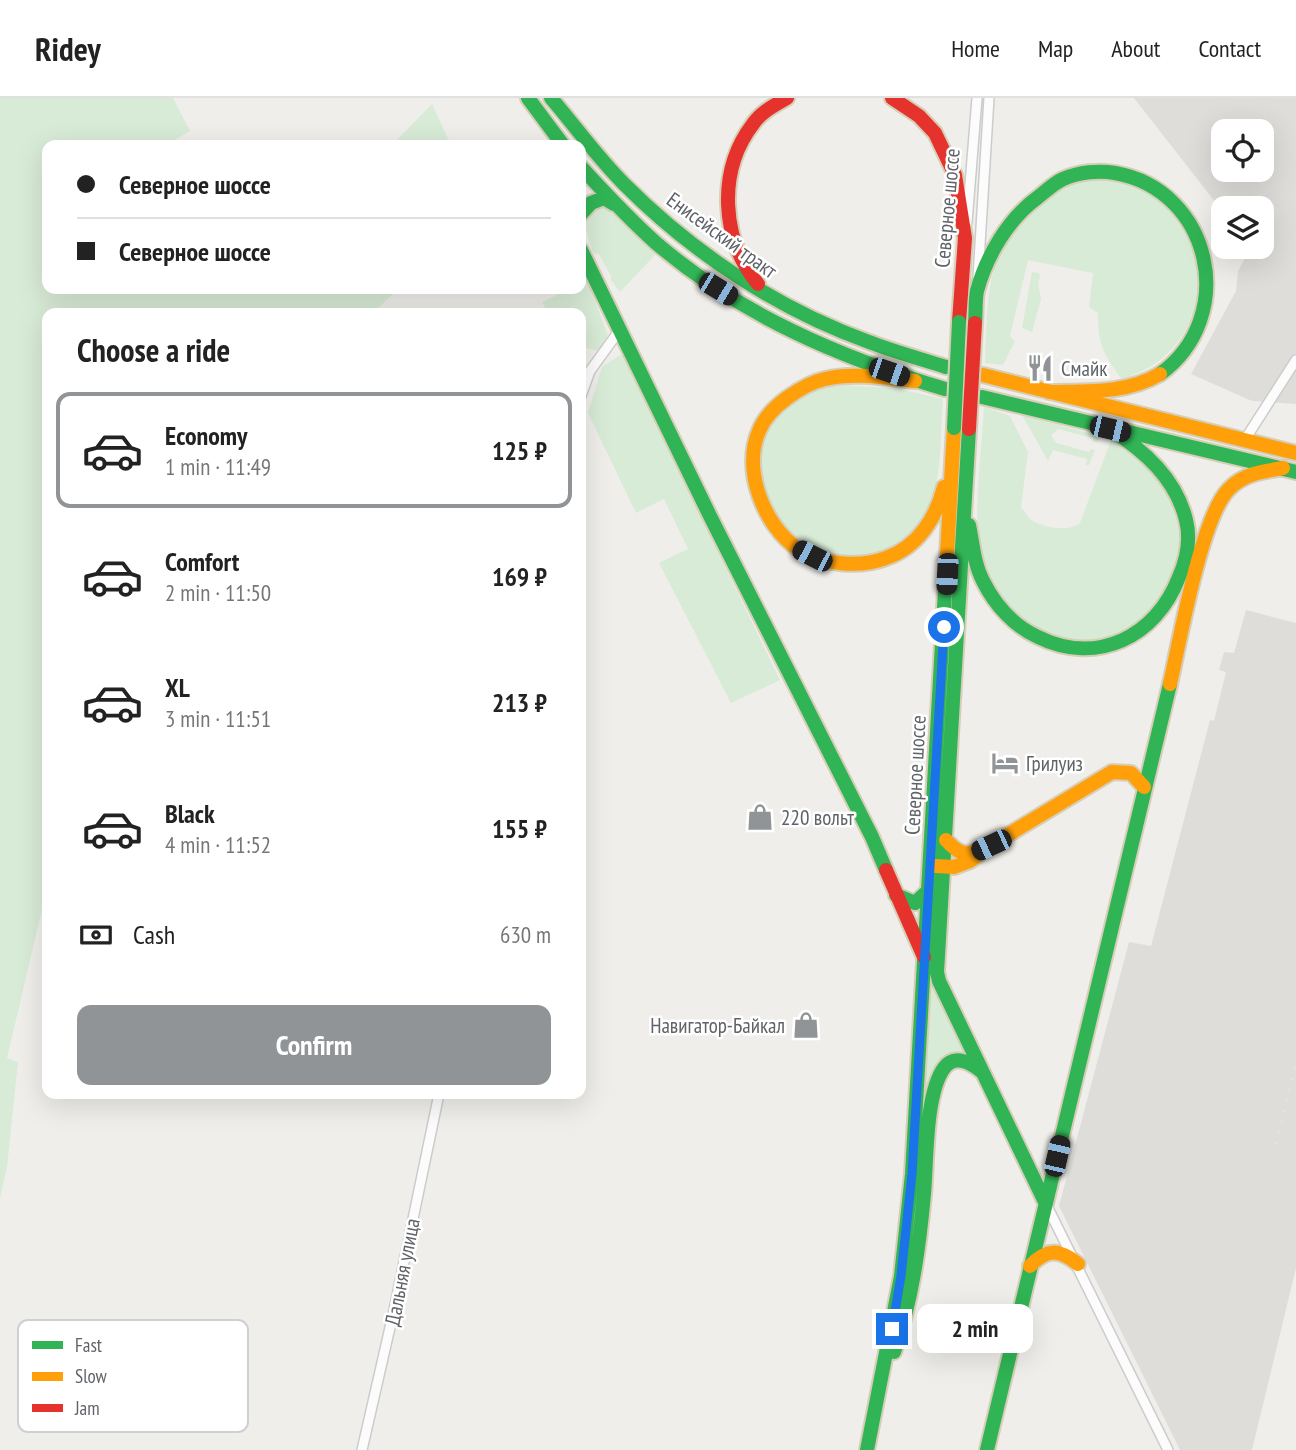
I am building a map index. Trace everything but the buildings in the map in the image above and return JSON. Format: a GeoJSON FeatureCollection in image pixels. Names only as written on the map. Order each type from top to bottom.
{"type":"FeatureCollection","features":[{"type":"Feature","properties":{"kind":"main road"},"geometry":{"type":"LineString","coordinates":[[528,98],[559,140]]}},
{"type":"Feature","properties":{"kind":"main road","name":"Енисейский тракт"},"geometry":{"type":"LineString","coordinates":[[551,98],[621,181],[680,235],[737,277],[775,299],[868,342],[946,366]]}},
{"type":"Feature","properties":{"kind":"main road"},"geometry":{"type":"LineString","coordinates":[[775,299],[750,276],[741,263],[730,226],[730,188],[740,145],[753,124],[769,109],[787,98]]}},
{"type":"Feature","properties":{"kind":"main road"},"geometry":{"type":"LineString","coordinates":[[892,98],[919,116],[935,133],[945,151],[956,175],[965,237]]}},
{"type":"Feature","properties":{"kind":"main road"},"geometry":{"type":"LineString","coordinates":[[977,293],[990,259],[1017,215],[1046,188],[1064,178],[1108,169],[1127,172],[1147,181],[1171,198],[1185,215],[1198,237],[1206,259],[1209,284],[1206,308],[1186,349],[1173,364],[1153,378],[1131,387],[1049,392]]}},
{"type":"Feature","properties":{"kind":"main road","name":"Енисейский тракт"},"geometry":{"type":"LineString","coordinates":[[586,173],[615,205],[671,257],[728,295],[803,337],[863,363],[945,389]]}},
{"type":"Feature","properties":{"kind":"main road"},"geometry":{"type":"LineString","coordinates":[[586,210],[604,198],[615,205]]}},
{"type":"Feature","properties":{"kind":"main road","name":"Северное шоссе"},"geometry":{"type":"LineString","coordinates":[[965,237],[959,322],[959,433],[938,866],[937,972],[1045,1202]]}},
{"type":"Feature","properties":{"kind":"main road"},"geometry":{"type":"LineString","coordinates":[[586,261],[872,837],[924,959]]}},
{"type":"Feature","properties":{"kind":"main road","name":"Северное шоссе"},"geometry":{"type":"LineString","coordinates":[[867,1450],[901,1276],[911,1187],[929,890],[946,840],[965,506],[959,433],[977,293]]}},
{"type":"Feature","properties":{"kind":"main road"},"geometry":{"type":"LineString","coordinates":[[983,375],[1296,453]]}},
{"type":"Feature","properties":{"kind":"main road"},"geometry":{"type":"LineString","coordinates":[[915,381],[825,379],[795,392],[770,414],[759,432],[754,453],[755,477],[765,505],[780,533],[796,549],[833,563],[855,564],[891,557],[912,545],[934,520],[941,504],[959,433]]}},
{"type":"Feature","properties":{"kind":"main road"},"geometry":{"type":"LineString","coordinates":[[982,397],[1290,470]]}},
{"type":"Feature","properties":{"kind":"main road"},"geometry":{"type":"LineString","coordinates":[[965,506],[978,571],[989,593],[1003,611],[1022,628],[1045,643],[1069,649],[1095,650],[1121,642],[1141,631],[1170,600],[1186,560],[1187,523],[1181,504],[1156,465],[1138,446],[1110,429]]}},
{"type":"Feature","properties":{"kind":"main road"},"geometry":{"type":"LineString","coordinates":[[987,1450],[1144,787],[1213,512],[1226,491],[1244,477],[1259,471],[1290,470]]}},
{"type":"Feature","properties":{"kind":"main road"},"geometry":{"type":"LineString","coordinates":[[938,866],[954,867],[970,861],[1024,824],[1112,772],[1124,769],[1130,771],[1144,787]]}},
{"type":"Feature","properties":{"kind":"main road"},"geometry":{"type":"LineString","coordinates":[[946,840],[957,852],[965,855],[991,845]]}},
{"type":"Feature","properties":{"kind":"main road"},"geometry":{"type":"LineString","coordinates":[[896,895],[915,903],[929,890]]}},
{"type":"Feature","properties":{"kind":"main road"},"geometry":{"type":"LineString","coordinates":[[882,1382],[900,1337],[911,1283],[924,1197],[934,1088],[947,1065],[956,1060],[963,1060],[982,1072]]}},
{"type":"Feature","properties":{"kind":"main road"},"geometry":{"type":"LineString","coordinates":[[1029,1267],[1040,1254],[1054,1250],[1068,1255],[1078,1264]]}},
{"type":"Feature","properties":{"kind":"street","name":"Северное шоссе"},"geometry":{"type":"LineString","coordinates":[[965,237],[977,98]]}},
{"type":"Feature","properties":{"kind":"street","name":"Северное шоссе"},"geometry":{"type":"LineString","coordinates":[[977,293],[989,98]]}},
{"type":"Feature","properties":{"kind":"street"},"geometry":{"type":"LineString","coordinates":[[586,382],[590,371],[619,331]]}},
{"type":"Feature","properties":{"kind":"street"},"geometry":{"type":"LineString","coordinates":[[1244,441],[1296,360]]}},
{"type":"Feature","properties":{"kind":"street","name":"Дальняя улица"},"geometry":{"type":"LineString","coordinates":[[362,1450],[438,1099]]}},
{"type":"Feature","properties":{"kind":"street"},"geometry":{"type":"LineString","coordinates":[[1045,1202],[1168,1450]]}},
{"type":"Feature","properties":{"kind":"shaded area"},"geometry":{"type":"Polygon","coordinates":[[[1134,98],[1296,98],[1296,404],[1252,401],[1191,374],[1236,291],[1238,271],[1244,259],[1274,259],[1274,196],[1211,197],[1134,98]]]}},
{"type":"Feature","properties":{"kind":"shaded area"},"geometry":{"type":"Polygon","coordinates":[[[1246,610],[1296,623],[1296,1268],[1252,1450],[1180,1450],[1059,1206],[1129,942],[1151,946],[1210,720],[1214,721],[1226,672],[1219,670],[1224,652],[1234,653],[1246,610]]]}},
{"type":"Feature","properties":{"kind":"green space"},"geometry":{"type":"Polygon","coordinates":[[[0,98],[173,98],[190,131],[175,140],[42,140],[42,294],[393,294],[378,308],[42,308],[42,909],[7,1058],[18,1062],[7,1167],[0,1198],[0,98]]]}},
{"type":"Feature","properties":{"kind":"green space"},"geometry":{"type":"Polygon","coordinates":[[[432,104],[449,140],[397,140],[432,104]]]}},
{"type":"Feature","properties":{"kind":"green space"},"geometry":{"type":"Polygon","coordinates":[[[1091,177],[1111,178],[1143,187],[1158,198],[1177,221],[1194,256],[1197,275],[1197,294],[1186,330],[1175,346],[1160,360],[1122,380],[1103,349],[1098,313],[1089,307],[1093,273],[1028,260],[1010,336],[1015,341],[1003,365],[985,363],[990,287],[1002,249],[1012,232],[1038,203],[1072,183],[1091,177]]]}},
{"type":"Feature","properties":{"kind":"green space"},"geometry":{"type":"Polygon","coordinates":[[[605,206],[655,255],[620,292],[599,254],[593,253],[587,231],[587,218],[590,213],[605,206]]]}},
{"type":"Feature","properties":{"kind":"green space"},"geometry":{"type":"Polygon","coordinates":[[[1032,272],[1039,273],[1040,276],[1038,283],[1041,299],[1032,332],[1022,328],[1032,272]]]}},
{"type":"Feature","properties":{"kind":"green space"},"geometry":{"type":"Polygon","coordinates":[[[586,280],[608,335],[598,351],[586,348],[586,308],[545,308],[542,302],[559,294],[586,294],[586,280]]]}},
{"type":"Feature","properties":{"kind":"green space"},"geometry":{"type":"Polygon","coordinates":[[[622,354],[780,680],[731,703],[659,563],[688,549],[664,499],[636,513],[588,413],[602,367],[622,354]]]}},
{"type":"Feature","properties":{"kind":"green space"},"geometry":{"type":"Polygon","coordinates":[[[835,385],[896,388],[943,399],[939,466],[927,512],[918,525],[900,541],[876,553],[855,557],[822,554],[793,537],[770,503],[762,477],[762,441],[775,417],[796,398],[835,385]]]}},
{"type":"Feature","properties":{"kind":"green space"},"geometry":{"type":"Polygon","coordinates":[[[984,407],[1010,416],[1028,452],[1021,507],[1038,523],[1063,528],[1080,523],[1111,440],[1134,451],[1151,470],[1161,485],[1178,527],[1177,566],[1162,600],[1136,625],[1104,640],[1068,642],[1033,629],[1001,598],[989,582],[980,554],[977,513],[984,407]]]}},
{"type":"Feature","properties":{"kind":"green space"},"geometry":{"type":"Polygon","coordinates":[[[1022,415],[1096,435],[1099,439],[1097,442],[1093,441],[1093,438],[1058,429],[1051,435],[1056,443],[1089,452],[1091,449],[1095,450],[1089,465],[1086,465],[1087,459],[1053,450],[1048,461],[1022,415]]]}},
{"type":"Feature","properties":{"kind":"green space"},"geometry":{"type":"Polygon","coordinates":[[[930,977],[966,1053],[958,1052],[945,1058],[925,1089],[930,977]]]}},
{"type":"Feature","properties":{"kind":"railway"},"geometry":{"type":"LineString","coordinates":[[1276,1144],[1296,1063]]}},
{"type":"Feature","properties":{"kind":"traffic: fast"},"geometry":{"type":"LineString","coordinates":[[528,98],[559,140]]}},
{"type":"Feature","properties":{"kind":"traffic: fast"},"geometry":{"type":"LineString","coordinates":[[551,98],[585,140]]}},
{"type":"Feature","properties":{"kind":"traffic: fast"},"geometry":{"type":"LineString","coordinates":[[586,141],[624,184],[651,209],[678,233],[738,277],[835,329],[946,367]]}},
{"type":"Feature","properties":{"kind":"traffic: fast"},"geometry":{"type":"LineString","coordinates":[[586,172],[656,243],[722,292],[757,313],[830,348],[945,389]]}},
{"type":"Feature","properties":{"kind":"traffic: fast"},"geometry":{"type":"LineString","coordinates":[[975,323],[976,295],[992,252],[1026,207],[1063,179],[1089,172],[1115,173],[1148,184],[1174,204],[1193,229],[1204,258],[1206,290],[1200,321],[1185,350],[1160,374]]}},
{"type":"Feature","properties":{"kind":"traffic: fast"},"geometry":{"type":"LineString","coordinates":[[586,208],[591,203],[604,198],[614,204]]}},
{"type":"Feature","properties":{"kind":"traffic: fast"},"geometry":{"type":"LineString","coordinates":[[586,260],[886,870]]}},
{"type":"Feature","properties":{"kind":"traffic: fast"},"geometry":{"type":"LineString","coordinates":[[954,428],[959,322]]}},
{"type":"Feature","properties":{"kind":"traffic: fast"},"geometry":{"type":"LineString","coordinates":[[982,397],[1296,472]]}},
{"type":"Feature","properties":{"kind":"traffic: fast"},"geometry":{"type":"LineString","coordinates":[[969,429],[937,972],[1045,1202]]}},
{"type":"Feature","properties":{"kind":"traffic: fast"},"geometry":{"type":"LineString","coordinates":[[969,525],[978,568],[988,590],[1006,614],[1029,632],[1060,645],[1082,648],[1102,647],[1140,630],[1156,616],[1179,577],[1187,549],[1186,520],[1175,492],[1157,467],[1110,429]]}},
{"type":"Feature","properties":{"kind":"traffic: fast"},"geometry":{"type":"LineString","coordinates":[[867,1450],[901,1276],[912,1174],[947,555]]}},
{"type":"Feature","properties":{"kind":"traffic: fast"},"geometry":{"type":"LineString","coordinates":[[987,1450],[1170,684]]}},
{"type":"Feature","properties":{"kind":"traffic: fast"},"geometry":{"type":"LineString","coordinates":[[896,895],[915,903],[929,890]]}},
{"type":"Feature","properties":{"kind":"traffic: fast"},"geometry":{"type":"LineString","coordinates":[[894,1352],[906,1313],[917,1254],[933,1094],[944,1068],[952,1061],[967,1062],[981,1071]]}},
{"type":"Feature","properties":{"kind":"traffic: slow"},"geometry":{"type":"LineString","coordinates":[[1049,392],[1120,388],[1160,374]]}},
{"type":"Feature","properties":{"kind":"traffic: slow"},"geometry":{"type":"LineString","coordinates":[[983,375],[1296,453]]}},
{"type":"Feature","properties":{"kind":"traffic: slow"},"geometry":{"type":"LineString","coordinates":[[915,381],[870,376],[836,377],[810,384],[787,398],[764,421],[754,446],[753,463],[759,496],[775,526],[798,549],[818,559],[853,564],[886,558],[907,547],[931,520],[944,487]]}},
{"type":"Feature","properties":{"kind":"traffic: slow"},"geometry":{"type":"LineString","coordinates":[[947,555],[954,428]]}},
{"type":"Feature","properties":{"kind":"traffic: slow"},"geometry":{"type":"LineString","coordinates":[[1170,684],[1193,580],[1209,525],[1219,504],[1229,489],[1241,480],[1261,472],[1283,468]]}},
{"type":"Feature","properties":{"kind":"traffic: slow"},"geometry":{"type":"LineString","coordinates":[[936,866],[954,867],[970,861],[991,845],[1112,772],[1131,773],[1144,787]]}},
{"type":"Feature","properties":{"kind":"traffic: slow"},"geometry":{"type":"LineString","coordinates":[[946,840],[961,852],[980,850]]}},
{"type":"Feature","properties":{"kind":"traffic: slow"},"geometry":{"type":"LineString","coordinates":[[1030,1266],[1042,1256],[1053,1253],[1065,1255],[1078,1264]]}},
{"type":"Feature","properties":{"kind":"traffic: jam"},"geometry":{"type":"LineString","coordinates":[[758,284],[737,247],[728,205],[729,184],[733,163],[753,124],[764,112],[787,98]]}},
{"type":"Feature","properties":{"kind":"traffic: jam"},"geometry":{"type":"LineString","coordinates":[[892,98],[919,116],[935,133],[955,175],[965,238],[959,322]]}},
{"type":"Feature","properties":{"kind":"traffic: jam"},"geometry":{"type":"LineString","coordinates":[[969,429],[975,323]]}},
{"type":"Feature","properties":{"kind":"traffic: jam"},"geometry":{"type":"LineString","coordinates":[[886,870],[924,957]]}},
{"type":"Feature","properties":{"kind":"place","name":"Смайк"},"geometry":{"type":"Point","coordinates":[1040,368]}},
{"type":"Feature","properties":{"kind":"place","name":"Грилуиз"},"geometry":{"type":"Point","coordinates":[1005,763]}},
{"type":"Feature","properties":{"kind":"place","name":"220 вольт"},"geometry":{"type":"Point","coordinates":[760,817]}},
{"type":"Feature","properties":{"kind":"place","name":"Навигатор-Байкал"},"geometry":{"type":"Point","coordinates":[806,1025]}},
{"type":"Feature","properties":{"kind":"route"},"geometry":{"type":"LineString","coordinates":[[892,1329],[901,1276],[912,1174],[944,627]]}}]}
